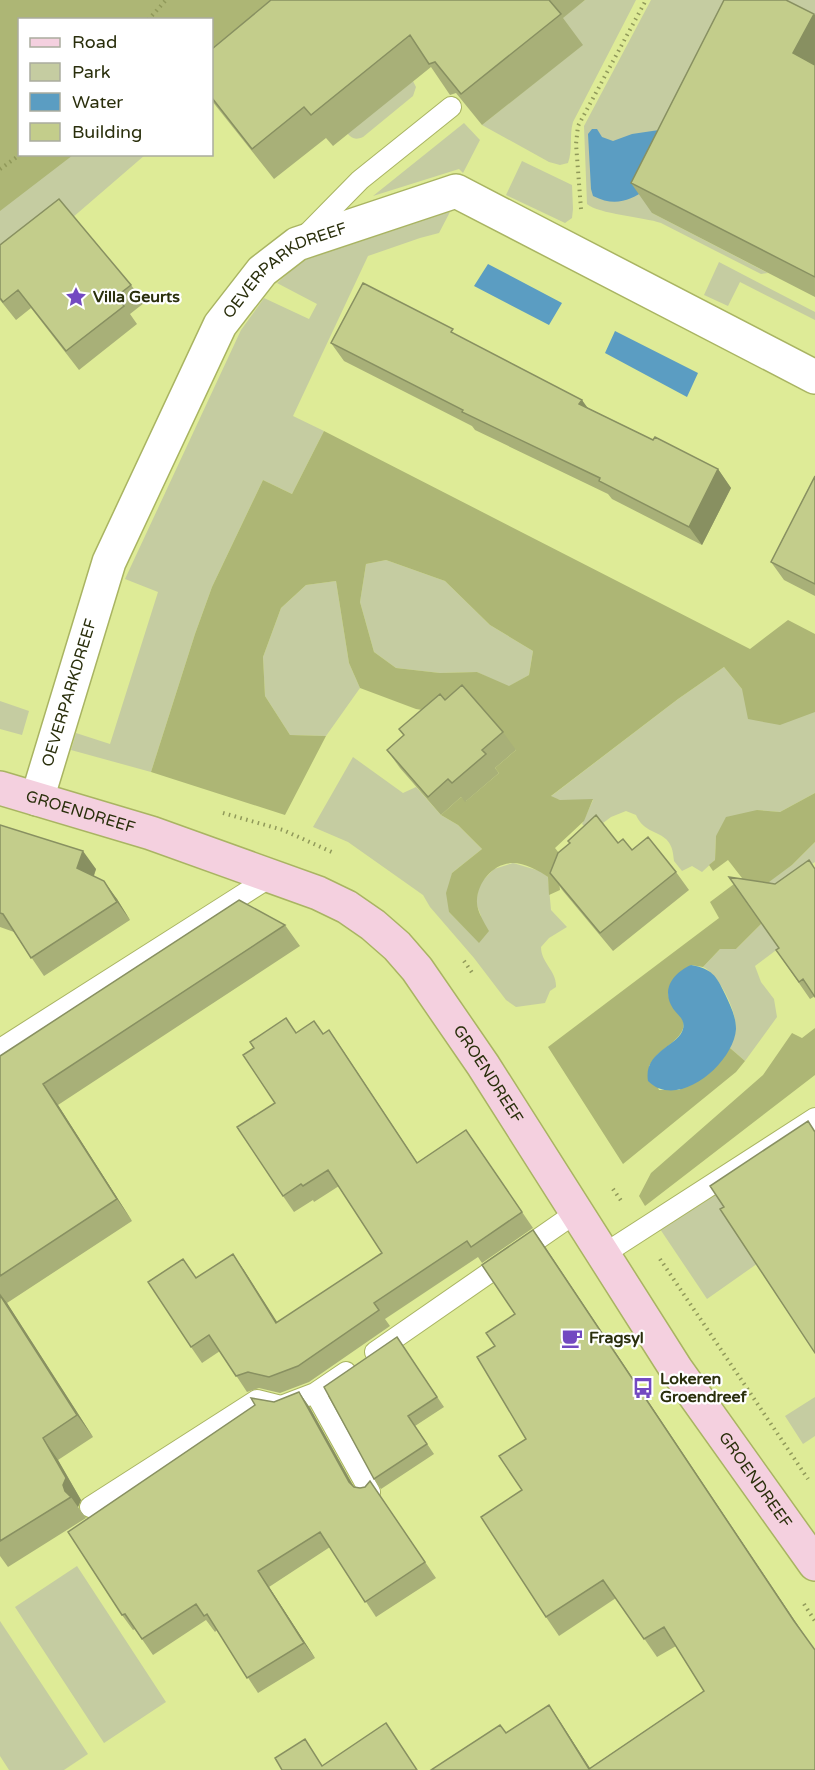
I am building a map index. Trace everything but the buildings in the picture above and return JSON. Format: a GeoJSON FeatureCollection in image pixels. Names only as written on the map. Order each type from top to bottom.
{"type":"FeatureCollection","features":[{"type":"Feature","properties":{"kind":"street","name":"OEVERPARKDREEF"},"geometry":{"type":"LineString","coordinates":[[37,799],[109,562],[157,459],[220,325],[262,271],[297,244],[456,191],[815,377]]}},
{"type":"Feature","properties":{"kind":"street","name":"GROENDREEF"},"geometry":{"type":"LineString","coordinates":[[0,788],[151,833],[318,892],[347,907],[397,946],[417,969],[476,1055],[676,1369],[815,1564]]}},
{"type":"Feature","properties":{"kind":"lane"},"geometry":{"type":"LineString","coordinates":[[297,244],[360,180],[451,107]]}},
{"type":"Feature","properties":{"kind":"lane"},"geometry":{"type":"LineString","coordinates":[[0,1049],[272,876]]}},
{"type":"Feature","properties":{"kind":"lane"},"geometry":{"type":"LineString","coordinates":[[604,1254],[815,1118]]}},
{"type":"Feature","properties":{"kind":"lane"},"geometry":{"type":"LineString","coordinates":[[90,1507],[257,1400],[281,1406],[315,1394],[577,1212]]}},
{"type":"Feature","properties":{"kind":"lane"},"geometry":{"type":"LineString","coordinates":[[315,1394],[370,1492]]}},
{"type":"Feature","properties":{"kind":"path"},"geometry":{"type":"LineString","coordinates":[[150,18],[166,0]]}},
{"type":"Feature","properties":{"kind":"path"},"geometry":{"type":"LineString","coordinates":[[574,251],[582,219],[576,144],[578,126],[646,0]]}},
{"type":"Feature","properties":{"kind":"path"},"geometry":{"type":"LineString","coordinates":[[0,169],[18,156]]}},
{"type":"Feature","properties":{"kind":"path"},"geometry":{"type":"LineString","coordinates":[[802,1602],[815,1621]]}},
{"type":"Feature","properties":{"kind":"green space"},"geometry":{"type":"Polygon","coordinates":[[[0,0],[191,18],[18,18],[18,156],[144,156],[72,218],[0,273],[0,0]]]}},
{"type":"Feature","properties":{"kind":"green space"},"geometry":{"type":"Polygon","coordinates":[[[0,0],[283,0],[213,53],[213,18],[18,18],[18,156],[72,156],[0,211],[0,0]]]}},
{"type":"Feature","properties":{"kind":"green space"},"geometry":{"type":"Polygon","coordinates":[[[585,0],[636,0],[573,122],[568,163],[560,165],[549,162],[482,125],[582,45],[561,19],[585,0]]]}},
{"type":"Feature","properties":{"kind":"green space"},"geometry":{"type":"Polygon","coordinates":[[[651,0],[815,0],[815,34],[652,213],[768,273],[761,274],[661,223],[611,213],[587,204],[584,126],[651,0]]]}},
{"type":"Feature","properties":{"kind":"green space"},"geometry":{"type":"Polygon","coordinates":[[[413,81],[416,87],[413,96],[363,137],[354,138],[347,133],[413,81]]]}},
{"type":"Feature","properties":{"kind":"green space"},"geometry":{"type":"Polygon","coordinates":[[[464,123],[480,140],[463,173],[459,169],[373,196],[464,123]]]}},
{"type":"Feature","properties":{"kind":"green space"},"geometry":{"type":"Polygon","coordinates":[[[522,161],[572,185],[572,218],[565,223],[506,195],[522,161]]]}},
{"type":"Feature","properties":{"kind":"green space"},"geometry":{"type":"Polygon","coordinates":[[[451,210],[439,233],[368,256],[293,416],[324,431],[292,494],[263,480],[212,587],[151,772],[71,750],[76,733],[110,744],[158,592],[125,579],[241,330],[264,298],[309,319],[317,304],[277,283],[304,259],[451,210]]]}},
{"type":"Feature","properties":{"kind":"green space"},"geometry":{"type":"Polygon","coordinates":[[[719,262],[815,312],[815,320],[740,282],[728,306],[704,295],[719,262]]]}},
{"type":"Feature","properties":{"kind":"green space"},"geometry":{"type":"Polygon","coordinates":[[[324,431],[750,649],[788,620],[815,634],[815,712],[780,725],[748,719],[742,689],[724,667],[678,699],[551,796],[560,800],[593,799],[584,821],[555,848],[566,862],[559,881],[560,890],[549,895],[548,877],[522,864],[499,866],[484,880],[478,893],[478,908],[489,931],[479,943],[449,912],[446,893],[452,873],[482,849],[458,825],[441,815],[461,797],[466,801],[499,773],[495,768],[516,750],[434,712],[416,709],[360,688],[349,663],[336,581],[306,585],[281,608],[263,657],[265,696],[290,735],[326,736],[285,815],[151,772],[212,587],[263,480],[292,494],[324,431]],[[386,560],[366,564],[360,602],[374,652],[396,668],[440,673],[477,672],[509,686],[529,675],[533,651],[490,625],[445,581],[386,560]]]}},
{"type":"Feature","properties":{"kind":"green space"},"geometry":{"type":"Polygon","coordinates":[[[386,560],[445,581],[490,625],[533,651],[529,675],[508,687],[477,672],[440,673],[396,668],[374,652],[360,602],[366,564],[386,560]]]}},
{"type":"Feature","properties":{"kind":"green space"},"geometry":{"type":"Polygon","coordinates":[[[336,581],[349,663],[360,688],[326,736],[290,735],[265,696],[263,657],[281,608],[306,585],[336,581]]]}},
{"type":"Feature","properties":{"kind":"green space"},"geometry":{"type":"Polygon","coordinates":[[[724,667],[742,689],[815,712],[815,793],[780,812],[757,810],[716,836],[715,860],[702,872],[692,866],[682,871],[674,861],[673,850],[669,843],[646,828],[636,815],[626,811],[611,817],[591,832],[582,824],[593,800],[560,800],[550,797],[678,699],[724,667]]]}},
{"type":"Feature","properties":{"kind":"green space"},"geometry":{"type":"Polygon","coordinates":[[[0,701],[29,711],[22,735],[0,729],[0,701]]]}},
{"type":"Feature","properties":{"kind":"green space"},"geometry":{"type":"Polygon","coordinates":[[[353,757],[403,793],[416,787],[441,815],[458,825],[482,849],[452,873],[449,912],[479,942],[481,916],[476,903],[479,884],[494,869],[513,863],[540,871],[548,877],[551,910],[567,927],[549,938],[541,947],[543,958],[556,981],[556,987],[550,991],[545,1003],[516,1007],[506,1000],[430,907],[423,895],[348,842],[313,827],[353,757]]]}},
{"type":"Feature","properties":{"kind":"green space"},"geometry":{"type":"Polygon","coordinates":[[[815,793],[815,842],[792,865],[769,882],[781,900],[736,949],[720,949],[703,967],[691,965],[668,994],[672,1005],[682,1018],[683,1029],[649,1066],[659,1090],[679,1090],[715,1067],[730,1048],[745,1061],[736,1072],[623,1164],[548,1047],[719,918],[710,902],[742,878],[728,860],[713,871],[709,865],[715,860],[716,836],[726,817],[757,810],[780,812],[815,793]]]}},
{"type":"Feature","properties":{"kind":"green space"},"geometry":{"type":"Polygon","coordinates":[[[815,842],[815,862],[774,889],[768,882],[792,865],[815,842]]]}},
{"type":"Feature","properties":{"kind":"green space"},"geometry":{"type":"Polygon","coordinates":[[[762,923],[779,948],[755,966],[761,982],[774,999],[777,1017],[745,1061],[730,1048],[735,1024],[734,1013],[728,998],[719,982],[703,967],[720,949],[736,949],[762,923]]]}},
{"type":"Feature","properties":{"kind":"green space"},"geometry":{"type":"Polygon","coordinates":[[[815,1028],[815,1075],[645,1206],[639,1196],[651,1173],[763,1075],[792,1033],[802,1038],[815,1028]]]}},
{"type":"Feature","properties":{"kind":"green space"},"geometry":{"type":"Polygon","coordinates":[[[815,1126],[815,1160],[761,1261],[707,1299],[660,1229],[815,1126]]]}},
{"type":"Feature","properties":{"kind":"green space"},"geometry":{"type":"Polygon","coordinates":[[[815,1397],[815,1436],[803,1444],[785,1416],[815,1397]]]}},
{"type":"Feature","properties":{"kind":"green space"},"geometry":{"type":"Polygon","coordinates":[[[77,1566],[166,1702],[104,1743],[15,1607],[77,1566]]]}},
{"type":"Feature","properties":{"kind":"green space"},"geometry":{"type":"Polygon","coordinates":[[[0,1621],[88,1754],[64,1770],[9,1770],[0,1756],[0,1621]]]}},
{"type":"Feature","properties":{"kind":"water"},"geometry":{"type":"Polygon","coordinates":[[[592,129],[597,129],[602,137],[613,141],[632,134],[659,130],[647,189],[634,197],[615,202],[593,196],[588,134],[592,129]]]}},
{"type":"Feature","properties":{"kind":"water"},"geometry":{"type":"Polygon","coordinates":[[[488,264],[562,303],[549,325],[474,286],[488,264]]]}},
{"type":"Feature","properties":{"kind":"water"},"geometry":{"type":"Polygon","coordinates":[[[615,331],[698,373],[687,397],[605,353],[615,331]]]}},
{"type":"Feature","properties":{"kind":"water"},"geometry":{"type":"Polygon","coordinates":[[[691,965],[709,971],[722,987],[735,1020],[736,1029],[733,1042],[726,1056],[702,1079],[688,1087],[674,1090],[660,1089],[648,1081],[651,1063],[680,1035],[684,1025],[671,1005],[669,986],[675,976],[691,965]]]}},
{"type":"Feature","properties":{"kind":"place","name":"Villa Geurts"},"geometry":{"type":"Point","coordinates":[76,297]}},
{"type":"Feature","properties":{"kind":"place","name":"Fragsyl"},"geometry":{"type":"Point","coordinates":[572,1338]}},
{"type":"Feature","properties":{"kind":"place","name":"Lokeren Groendreef"},"geometry":{"type":"Point","coordinates":[643,1388]}}]}
